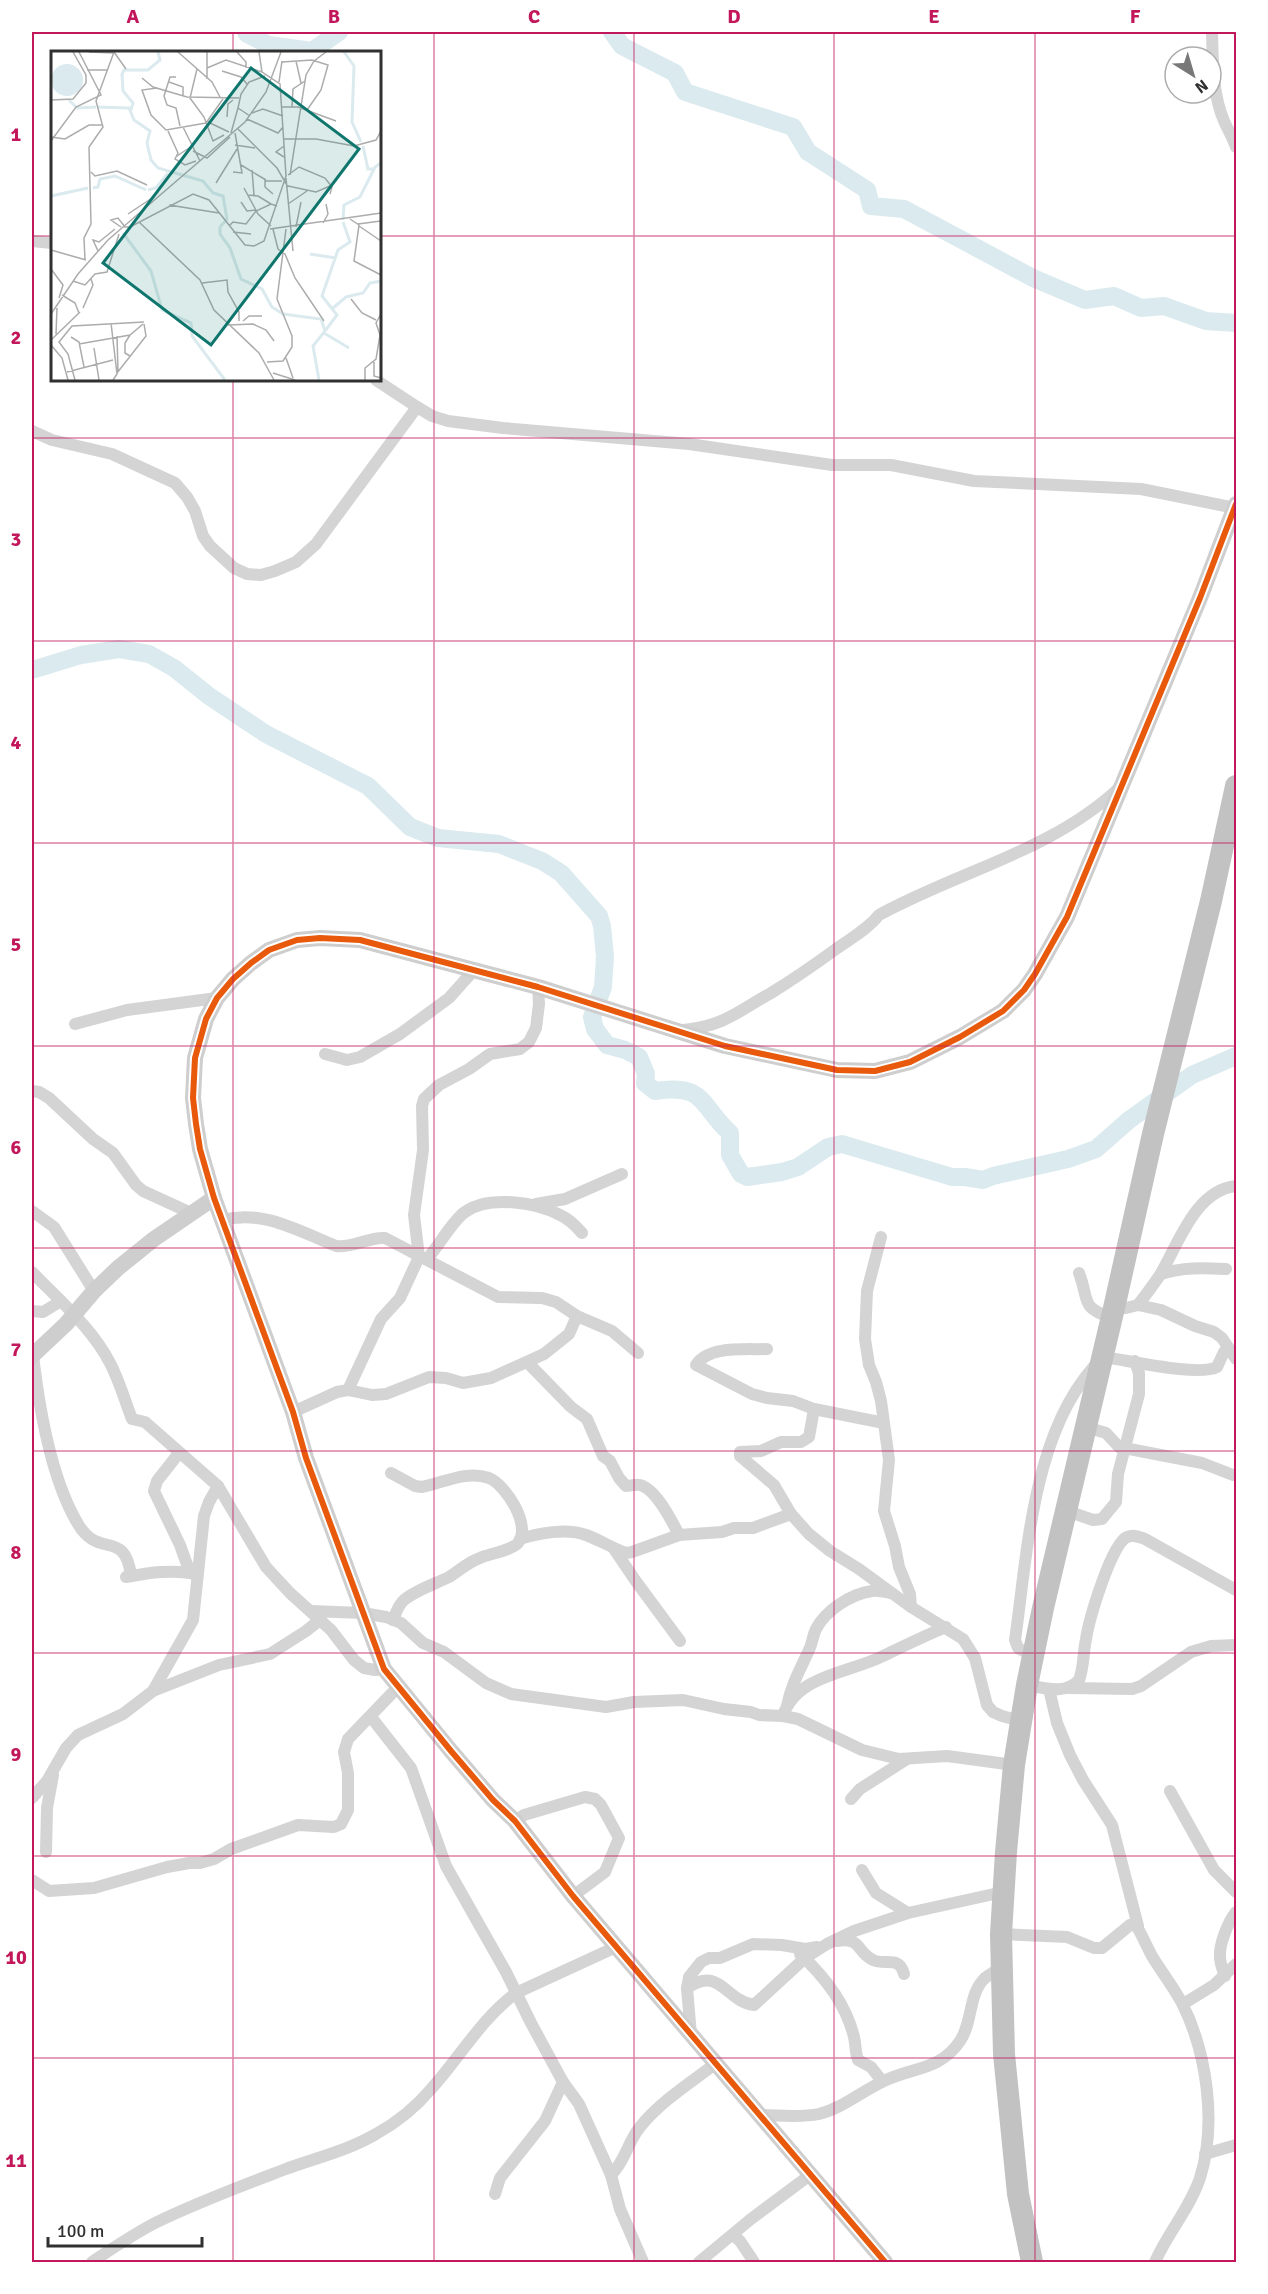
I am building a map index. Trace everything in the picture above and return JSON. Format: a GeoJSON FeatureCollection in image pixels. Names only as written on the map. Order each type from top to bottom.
{"type":"FeatureCollection","features":[{"type":"Feature","properties":{"kind":"highway"},"geometry":{"type":"LineString","coordinates":[[1032,2262],[1018,2194],[1004,2054],[1001,1967],[1003,1892],[1014,1765],[1021,1721],[1038,1687],[1033,1656],[1236,786]]}},
{"type":"Feature","properties":{"kind":"street"},"geometry":{"type":"LineString","coordinates":[[1212,32],[1212,64],[1217,97],[1224,121],[1236,147]]}},
{"type":"Feature","properties":{"kind":"street"},"geometry":{"type":"LineString","coordinates":[[32,241],[51,243]]}},
{"type":"Feature","properties":{"kind":"street"},"geometry":{"type":"LineString","coordinates":[[378,381],[432,416],[448,421],[689,444],[832,465],[891,465],[974,481],[1142,489],[1236,506],[1067,917],[1024,990],[1003,1011],[960,1037],[893,1068],[857,1072],[806,1064],[725,1046],[538,987],[360,940],[308,938],[269,950],[251,963],[217,998],[199,1038],[193,1076],[195,1124],[214,1198],[384,1669],[493,1800],[514,1821],[616,1947],[885,2262]]}},
{"type":"Feature","properties":{"kind":"street"},"geometry":{"type":"LineString","coordinates":[[32,431],[52,440],[112,454],[175,483],[187,496],[195,511],[203,536],[210,546],[234,568],[247,574],[261,575],[296,562],[316,544],[417,407]]}},
{"type":"Feature","properties":{"kind":"street"},"geometry":{"type":"LineString","coordinates":[[673,1031],[699,1028],[738,1014],[810,970],[870,926],[879,915],[1053,835],[1088,814],[1122,785]]}},
{"type":"Feature","properties":{"kind":"street"},"geometry":{"type":"LineString","coordinates":[[325,1054],[347,1060],[360,1057],[400,1034],[449,998],[474,970]]}},
{"type":"Feature","properties":{"kind":"street"},"geometry":{"type":"LineString","coordinates":[[423,1258],[414,1215],[423,1150],[422,1106],[424,1099],[439,1085],[490,1054],[520,1049],[530,1042],[536,1028],[539,1004],[538,987]]}},
{"type":"Feature","properties":{"kind":"street"},"geometry":{"type":"LineString","coordinates":[[75,1024],[127,1010],[217,998]]}},
{"type":"Feature","properties":{"kind":"street"},"geometry":{"type":"LineString","coordinates":[[32,1091],[49,1098],[93,1139],[113,1153],[143,1191],[191,1213]]}},
{"type":"Feature","properties":{"kind":"street"},"geometry":{"type":"LineString","coordinates":[[526,1205],[565,1199],[622,1174]]}},
{"type":"Feature","properties":{"kind":"street"},"geometry":{"type":"LineString","coordinates":[[1138,1305],[1161,1274],[1181,1232],[1193,1214],[1210,1198],[1236,1186]]}},
{"type":"Feature","properties":{"kind":"street"},"geometry":{"type":"LineString","coordinates":[[194,1574],[179,1571],[157,1572],[128,1577],[130,1565],[124,1551],[117,1546],[103,1546],[85,1535],[77,1522],[49,1448],[38,1401],[32,1356],[74,1315],[93,1291],[118,1268],[214,1198]]}},
{"type":"Feature","properties":{"kind":"street"},"geometry":{"type":"LineString","coordinates":[[348,1390],[381,1319],[400,1298],[423,1258],[444,1239],[452,1224],[466,1211],[476,1205],[500,1202],[526,1205],[561,1215],[582,1233]]}},
{"type":"Feature","properties":{"kind":"street"},"geometry":{"type":"LineString","coordinates":[[32,1211],[54,1227],[93,1291]]}},
{"type":"Feature","properties":{"kind":"street"},"geometry":{"type":"LineString","coordinates":[[223,1220],[244,1216],[267,1220],[336,1246],[348,1247],[376,1238],[385,1239],[498,1297],[546,1299],[566,1308],[612,1331],[638,1353]]}},
{"type":"Feature","properties":{"kind":"street"},"geometry":{"type":"LineString","coordinates":[[881,1238],[867,1291],[865,1329],[869,1365],[876,1382],[889,1460],[884,1511],[899,1567],[910,1594],[911,1607]]}},
{"type":"Feature","properties":{"kind":"street"},"geometry":{"type":"LineString","coordinates":[[1161,1274],[1174,1270],[1198,1268],[1226,1269]]}},
{"type":"Feature","properties":{"kind":"street"},"geometry":{"type":"LineString","coordinates":[[32,1272],[74,1315],[110,1362],[132,1419],[145,1422],[218,1486],[266,1567],[290,1593],[316,1615],[354,1660],[364,1668],[384,1669]]}},
{"type":"Feature","properties":{"kind":"street"},"geometry":{"type":"LineString","coordinates":[[1079,1273],[1088,1306],[1096,1313],[1113,1313],[1138,1305],[1161,1310],[1214,1332],[1222,1338],[1233,1355]]}},
{"type":"Feature","properties":{"kind":"street"},"geometry":{"type":"LineString","coordinates":[[32,1311],[43,1312],[61,1301]]}},
{"type":"Feature","properties":{"kind":"street"},"geometry":{"type":"LineString","coordinates":[[293,1412],[337,1392],[348,1390],[372,1395],[386,1394],[429,1377],[446,1378],[463,1383],[479,1382],[528,1363],[544,1354],[568,1335],[578,1316]]}},
{"type":"Feature","properties":{"kind":"street"},"geometry":{"type":"LineString","coordinates":[[767,1349],[721,1352],[703,1357],[696,1365],[705,1367],[752,1394],[793,1401],[814,1409],[884,1423]]}},
{"type":"Feature","properties":{"kind":"street"},"geometry":{"type":"LineString","coordinates":[[1033,1656],[1018,1648],[1015,1640],[1033,1506],[1043,1464],[1069,1404],[1085,1374],[1103,1357],[1205,1371],[1217,1367],[1224,1352],[1233,1355]]}},
{"type":"Feature","properties":{"kind":"street"},"geometry":{"type":"LineString","coordinates":[[1067,1512],[1093,1520],[1102,1519],[1116,1502],[1118,1474],[1140,1384],[1135,1361]]}},
{"type":"Feature","properties":{"kind":"street"},"geometry":{"type":"LineString","coordinates":[[528,1363],[571,1407],[587,1419],[603,1456],[610,1461],[622,1482],[626,1486],[640,1485],[648,1489],[666,1510],[679,1535]]}},
{"type":"Feature","properties":{"kind":"street"},"geometry":{"type":"LineString","coordinates":[[814,1409],[809,1437],[801,1442],[788,1441],[761,1451],[740,1452],[739,1454],[774,1485],[791,1514],[809,1534],[911,1607],[963,1639],[975,1658],[987,1705],[993,1712],[1021,1721]]}},
{"type":"Feature","properties":{"kind":"street"},"geometry":{"type":"LineString","coordinates":[[1086,1427],[1106,1433],[1117,1446],[1202,1463],[1233,1475]]}},
{"type":"Feature","properties":{"kind":"street"},"geometry":{"type":"LineString","coordinates":[[179,1453],[158,1480],[154,1491],[194,1574]]}},
{"type":"Feature","properties":{"kind":"street"},"geometry":{"type":"LineString","coordinates":[[391,1473],[415,1486],[422,1487],[470,1476],[478,1476],[498,1483],[513,1501],[519,1521],[520,1539],[515,1546],[471,1562],[407,1598],[399,1606],[393,1620]]}},
{"type":"Feature","properties":{"kind":"street"},"geometry":{"type":"LineString","coordinates":[[153,1692],[193,1620],[194,1574],[204,1516],[218,1486]]}},
{"type":"Feature","properties":{"kind":"street"},"geometry":{"type":"LineString","coordinates":[[520,1539],[543,1534],[575,1532],[626,1553],[679,1535],[753,1528],[791,1514]]}},
{"type":"Feature","properties":{"kind":"street"},"geometry":{"type":"LineString","coordinates":[[1069,1688],[1079,1680],[1081,1675],[1089,1625],[1100,1586],[1120,1544],[1128,1536],[1134,1535],[1145,1539],[1236,1590]]}},
{"type":"Feature","properties":{"kind":"street"},"geometry":{"type":"LineString","coordinates":[[614,1548],[680,1641]]}},
{"type":"Feature","properties":{"kind":"street"},"geometry":{"type":"LineString","coordinates":[[785,1711],[791,1686],[809,1650],[816,1629],[826,1616],[840,1604],[856,1595],[873,1590],[891,1593]]}},
{"type":"Feature","properties":{"kind":"street"},"geometry":{"type":"LineString","coordinates":[[316,1615],[363,1613],[402,1623],[423,1643],[444,1652],[486,1683],[511,1694],[606,1707],[634,1702],[683,1700],[759,1715],[785,1711],[805,1689],[828,1676],[883,1656],[946,1627]]}},
{"type":"Feature","properties":{"kind":"street"},"geometry":{"type":"LineString","coordinates":[[32,1798],[47,1781],[66,1748],[78,1735],[123,1714],[153,1692],[219,1665],[270,1654],[306,1632],[316,1615]]}},
{"type":"Feature","properties":{"kind":"street"},"geometry":{"type":"LineString","coordinates":[[1155,2262],[1195,2190],[1205,2154],[1207,2086],[1197,2043],[1182,2004],[1148,1950],[1138,1926],[1112,1825],[1083,1780],[1038,1687],[1132,1689],[1141,1686],[1191,1652],[1211,1646],[1236,1645]]}},
{"type":"Feature","properties":{"kind":"street"},"geometry":{"type":"LineString","coordinates":[[32,1880],[49,1891],[94,1888],[167,1867],[214,1859],[231,1849],[298,1825],[338,1826],[346,1818],[348,1810],[345,1746],[348,1739],[398,1687]]}},
{"type":"Feature","properties":{"kind":"street"},"geometry":{"type":"LineString","coordinates":[[785,1711],[862,1750],[907,1759],[947,1756],[1014,1765]]}},
{"type":"Feature","properties":{"kind":"street"},"geometry":{"type":"LineString","coordinates":[[371,1717],[411,1768],[446,1866],[506,1972],[563,2082],[579,2104],[611,2175],[620,2209],[643,2262]]}},
{"type":"Feature","properties":{"kind":"street"},"geometry":{"type":"LineString","coordinates":[[851,1799],[860,1789],[907,1759]]}},
{"type":"Feature","properties":{"kind":"street"},"geometry":{"type":"LineString","coordinates":[[46,1852],[47,1808],[54,1768]]}},
{"type":"Feature","properties":{"kind":"street"},"geometry":{"type":"LineString","coordinates":[[1170,1791],[1214,1870],[1236,1892]]}},
{"type":"Feature","properties":{"kind":"street"},"geometry":{"type":"LineString","coordinates":[[514,1821],[524,1815],[585,1797],[595,1799],[601,1805],[618,1832],[618,1843],[605,1872],[573,1896]]}},
{"type":"Feature","properties":{"kind":"street"},"geometry":{"type":"LineString","coordinates":[[862,1870],[876,1893],[908,1913]]}},
{"type":"Feature","properties":{"kind":"street"},"geometry":{"type":"LineString","coordinates":[[687,1988],[701,1979],[711,1980],[745,2002],[754,2005],[805,1958],[827,1944],[870,1924],[908,1913],[1003,1892]]}},
{"type":"Feature","properties":{"kind":"street"},"geometry":{"type":"LineString","coordinates":[[1225,1976],[1220,1957],[1221,1949],[1230,1920],[1236,1912]]}},
{"type":"Feature","properties":{"kind":"street"},"geometry":{"type":"LineString","coordinates":[[1002,1934],[1067,1937],[1094,1948],[1102,1948],[1130,1925],[1138,1926]]}},
{"type":"Feature","properties":{"kind":"street"},"geometry":{"type":"LineString","coordinates":[[691,2035],[687,1988],[689,1977],[695,1967],[710,1958],[720,1958],[753,1944],[805,1949],[848,1940],[855,1942],[871,1959],[879,1962],[895,1961],[900,1964],[904,1974]]}},
{"type":"Feature","properties":{"kind":"street"},"geometry":{"type":"LineString","coordinates":[[92,2262],[156,2222],[288,2168],[321,2159],[377,2133],[405,2116],[432,2089],[477,2031],[503,2003],[516,1994],[616,1947]]}},
{"type":"Feature","properties":{"kind":"street"},"geometry":{"type":"LineString","coordinates":[[794,1949],[832,1989],[842,2006],[853,2035],[858,2060],[871,2067],[882,2081]]}},
{"type":"Feature","properties":{"kind":"street"},"geometry":{"type":"LineString","coordinates":[[1182,2004],[1225,1976],[1236,1964]]}},
{"type":"Feature","properties":{"kind":"street"},"geometry":{"type":"LineString","coordinates":[[759,2115],[820,2114],[838,2107],[882,2081],[926,2068],[945,2058],[963,2035],[976,1990],[985,1978],[1001,1967]]}},
{"type":"Feature","properties":{"kind":"street"},"geometry":{"type":"LineString","coordinates":[[611,2175],[621,2165],[630,2142],[641,2126],[675,2095],[715,2064]]}},
{"type":"Feature","properties":{"kind":"street"},"geometry":{"type":"LineString","coordinates":[[495,2194],[500,2178],[544,2121],[563,2082]]}},
{"type":"Feature","properties":{"kind":"street"},"geometry":{"type":"LineString","coordinates":[[1205,2154],[1236,2145]]}},
{"type":"Feature","properties":{"kind":"street"},"geometry":{"type":"LineString","coordinates":[[699,2262],[810,2175]]}},
{"type":"Feature","properties":{"kind":"street"},"geometry":{"type":"LineString","coordinates":[[733,2235],[740,2241],[754,2262]]}},
{"type":"Feature","properties":{"kind":"waterway"},"geometry":{"type":"LineString","coordinates":[[246,32],[269,45],[312,51],[339,32]]}},
{"type":"Feature","properties":{"kind":"waterway"},"geometry":{"type":"LineString","coordinates":[[612,32],[622,46],[675,73],[685,92],[793,127],[808,152],[867,190],[871,206],[904,209],[1033,278],[1085,300],[1114,296],[1141,308],[1164,306],[1206,321],[1236,323]]}},
{"type":"Feature","properties":{"kind":"waterway"},"geometry":{"type":"LineString","coordinates":[[32,670],[81,655],[119,649],[149,654],[174,668],[209,696],[266,734],[368,786],[410,827],[438,838],[499,844],[542,861],[561,873],[599,916],[602,926],[605,956],[603,987],[592,1017],[595,1029],[607,1045],[639,1057],[646,1074],[645,1083],[655,1091],[684,1090],[700,1099],[730,1133],[730,1155],[741,1174],[747,1177],[782,1172],[798,1167],[828,1147],[842,1144],[952,1177],[983,1180],[1068,1159],[1096,1149],[1129,1120],[1192,1075],[1236,1056]]}},
{"type":"Feature","properties":{"kind":"cycle path"},"geometry":{"type":"LineString","coordinates":[[885,2262],[573,1896],[515,1821],[493,1800],[384,1669],[214,1198],[200,1149],[196,1124],[193,1098],[195,1058],[206,1019],[217,998],[233,979],[269,950],[297,940],[320,938],[360,940],[538,987],[725,1046],[837,1070],[875,1071],[910,1062],[960,1037],[1003,1011],[1024,990],[1067,917],[1200,598],[1236,504]]}}]}
